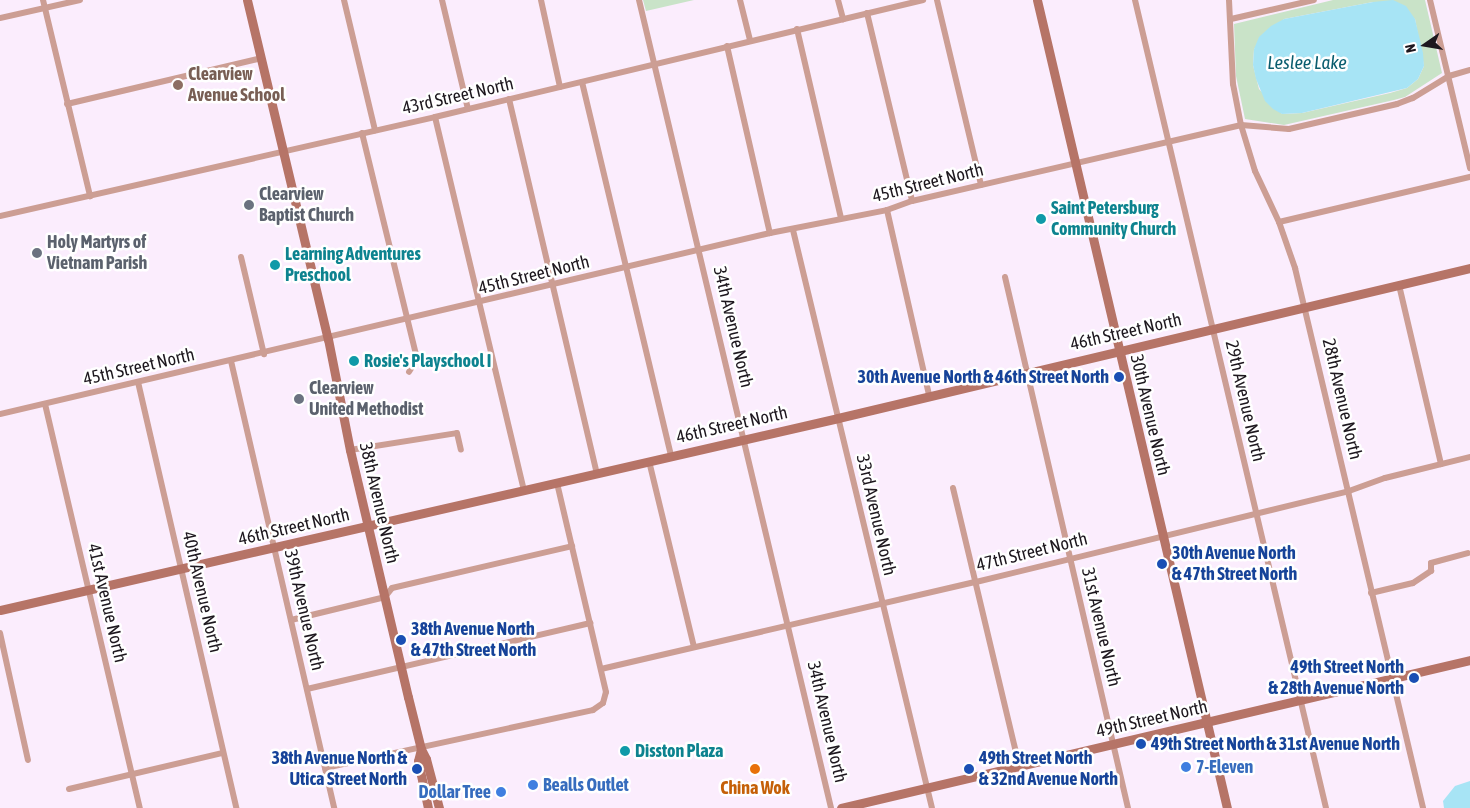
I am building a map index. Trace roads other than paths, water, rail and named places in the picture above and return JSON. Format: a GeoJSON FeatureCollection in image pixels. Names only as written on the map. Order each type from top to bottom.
{"type":"FeatureCollection","features":[{"type":"Feature","properties":{"kind":"street"},"geometry":{"type":"LineString","coordinates":[[43,0],[90,196]]}},
{"type":"Feature","properties":{"kind":"street"},"geometry":{"type":"LineString","coordinates":[[0,18],[80,0]]}},
{"type":"Feature","properties":{"kind":"street","name":"38th Avenue North"},"geometry":{"type":"LineString","coordinates":[[247,0],[328,339],[350,450],[401,667],[438,808]]}},
{"type":"Feature","properties":{"kind":"street"},"geometry":{"type":"LineString","coordinates":[[344,0],[375,130]]}},
{"type":"Feature","properties":{"kind":"street"},"geometry":{"type":"LineString","coordinates":[[442,0],[468,109]]}},
{"type":"Feature","properties":{"kind":"street"},"geometry":{"type":"LineString","coordinates":[[541,0],[560,87]]}},
{"type":"Feature","properties":{"kind":"street","name":"34th Avenue North"},"geometry":{"type":"LineString","coordinates":[[640,0],[831,808]]}},
{"type":"Feature","properties":{"kind":"street"},"geometry":{"type":"LineString","coordinates":[[740,0],[750,40]]}},
{"type":"Feature","properties":{"kind":"street"},"geometry":{"type":"LineString","coordinates":[[838,0],[842,19]]}},
{"type":"Feature","properties":{"kind":"street","name":"43rd Street North"},"geometry":{"type":"LineString","coordinates":[[0,215],[435,117],[922,0]]}},
{"type":"Feature","properties":{"kind":"street"},"geometry":{"type":"LineString","coordinates":[[937,0],[982,185]]}},
{"type":"Feature","properties":{"kind":"street","name":"30th Avenue North"},"geometry":{"type":"LineString","coordinates":[[1037,0],[1226,808]]}},
{"type":"Feature","properties":{"kind":"street","name":"29th Avenue North"},"geometry":{"type":"LineString","coordinates":[[1135,0],[1326,808]]}},
{"type":"Feature","properties":{"kind":"street","name":"28th Avenue North"},"geometry":{"type":"LineString","coordinates":[[1229,0],[1233,84],[1241,125],[1255,171],[1278,222],[1295,268],[1349,491],[1371,593],[1394,678],[1423,808]]}},
{"type":"Feature","properties":{"kind":"street"},"geometry":{"type":"LineString","coordinates":[[1231,19],[1314,0]]}},
{"type":"Feature","properties":{"kind":"street"},"geometry":{"type":"LineString","coordinates":[[1430,0],[1470,168]]}},
{"type":"Feature","properties":{"kind":"street"},"geometry":{"type":"LineString","coordinates":[[867,13],[912,201]]}},
{"type":"Feature","properties":{"kind":"street"},"geometry":{"type":"LineString","coordinates":[[797,29],[841,218]]}},
{"type":"Feature","properties":{"kind":"street"},"geometry":{"type":"LineString","coordinates":[[727,46],[770,233]]}},
{"type":"Feature","properties":{"kind":"street"},"geometry":{"type":"LineString","coordinates":[[68,104],[261,58]]}},
{"type":"Feature","properties":{"kind":"street","name":"45th Street North"},"geometry":{"type":"LineString","coordinates":[[0,414],[328,339],[770,233],[887,210],[912,201],[1241,125],[1289,129],[1397,104],[1413,98],[1449,76],[1470,70]]}},
{"type":"Feature","properties":{"kind":"street"},"geometry":{"type":"LineString","coordinates":[[582,82],[671,456]]}},
{"type":"Feature","properties":{"kind":"street"},"geometry":{"type":"LineString","coordinates":[[509,99],[597,473]]}},
{"type":"Feature","properties":{"kind":"street"},"geometry":{"type":"LineString","coordinates":[[435,117],[524,490]]}},
{"type":"Feature","properties":{"kind":"street"},"geometry":{"type":"LineString","coordinates":[[362,134],[417,359],[409,372]]}},
{"type":"Feature","properties":{"kind":"street"},"geometry":{"type":"LineString","coordinates":[[1278,222],[1470,177]]}},
{"type":"Feature","properties":{"kind":"street"},"geometry":{"type":"LineString","coordinates":[[887,210],[929,395]]}},
{"type":"Feature","properties":{"kind":"street","name":"33rd Avenue North"},"geometry":{"type":"LineString","coordinates":[[793,230],[932,808]]}},
{"type":"Feature","properties":{"kind":"street"},"geometry":{"type":"LineString","coordinates":[[241,257],[264,354]]}},
{"type":"Feature","properties":{"kind":"street","name":"46th Street North"},"geometry":{"type":"LineString","coordinates":[[0,610],[182,570],[838,418],[1470,268]]}},
{"type":"Feature","properties":{"kind":"street","name":"31st Avenue North"},"geometry":{"type":"LineString","coordinates":[[1005,277],[1128,808]]}},
{"type":"Feature","properties":{"kind":"street"},"geometry":{"type":"LineString","coordinates":[[1399,285],[1441,464]]}},
{"type":"Feature","properties":{"kind":"street","name":"39th Avenue North"},"geometry":{"type":"LineString","coordinates":[[231,361],[334,808]]}},
{"type":"Feature","properties":{"kind":"street","name":"40th Avenue North"},"geometry":{"type":"LineString","coordinates":[[138,382],[236,808]]}},
{"type":"Feature","properties":{"kind":"street","name":"41st Avenue North"},"geometry":{"type":"LineString","coordinates":[[45,404],[140,808]]}},
{"type":"Feature","properties":{"kind":"street"},"geometry":{"type":"LineString","coordinates":[[350,450],[457,433],[461,450]]}},
{"type":"Feature","properties":{"kind":"street","name":"47th Street North"},"geometry":{"type":"LineString","coordinates":[[600,669],[976,582],[1069,557],[1349,491],[1385,478],[1470,457]]}},
{"type":"Feature","properties":{"kind":"street"},"geometry":{"type":"LineString","coordinates":[[650,461],[694,647]]}},
{"type":"Feature","properties":{"kind":"street"},"geometry":{"type":"LineString","coordinates":[[325,768],[421,749],[593,710],[603,704],[606,692],[557,483]]}},
{"type":"Feature","properties":{"kind":"street"},"geometry":{"type":"LineString","coordinates":[[953,488],[1019,766]]}},
{"type":"Feature","properties":{"kind":"street"},"geometry":{"type":"LineString","coordinates":[[290,620],[385,598],[392,588],[572,546]]}},
{"type":"Feature","properties":{"kind":"street"},"geometry":{"type":"LineString","coordinates":[[1371,593],[1412,582],[1431,571],[1431,563],[1468,554]]}},
{"type":"Feature","properties":{"kind":"street"},"geometry":{"type":"LineString","coordinates":[[307,689],[590,623]]}},
{"type":"Feature","properties":{"kind":"street"},"geometry":{"type":"LineString","coordinates":[[0,633],[28,760]]}},
{"type":"Feature","properties":{"kind":"street","name":"49th Street North"},"geometry":{"type":"LineString","coordinates":[[841,808],[1470,660]]}},
{"type":"Feature","properties":{"kind":"street","name":"38th Avenue North"},"geometry":{"type":"LineString","coordinates":[[421,749],[418,761],[428,808]]}},
{"type":"Feature","properties":{"kind":"street"},"geometry":{"type":"LineString","coordinates":[[69,789],[223,753]]}},
{"type":"Feature","properties":{"kind":"water","name":"Leslee Lake"},"geometry":{"type":"Polygon","coordinates":[[[1393,0],[1406,6],[1415,19],[1423,53],[1424,66],[1418,79],[1407,88],[1302,113],[1282,114],[1265,101],[1256,79],[1253,65],[1254,49],[1259,37],[1271,26],[1284,19],[1393,0]]]}},
{"type":"Feature","properties":{"kind":"water"},"geometry":{"type":"Polygon","coordinates":[[[1470,781],[1470,808],[1444,808],[1443,801],[1455,786],[1470,781]]]}},
{"type":"Feature","properties":{"kind":"place","name":"Clearview Avenue School"},"geometry":{"type":"Point","coordinates":[178,85]}},
{"type":"Feature","properties":{"kind":"place","name":"Clearview Baptist Church"},"geometry":{"type":"Point","coordinates":[249,205]}},
{"type":"Feature","properties":{"kind":"place","name":"Saint Petersburg Community Church"},"geometry":{"type":"Point","coordinates":[1041,219]}},
{"type":"Feature","properties":{"kind":"place","name":"Holy Martyrs of Vietnam Parish"},"geometry":{"type":"Point","coordinates":[37,253]}},
{"type":"Feature","properties":{"kind":"place","name":"Learning Adventures Preschool"},"geometry":{"type":"Point","coordinates":[275,265]}},
{"type":"Feature","properties":{"kind":"place","name":"Rosie's Playschool I"},"geometry":{"type":"Point","coordinates":[354,361]}},
{"type":"Feature","properties":{"kind":"place","name":"30th Avenue North & 46th Street North"},"geometry":{"type":"Point","coordinates":[1119,377]}},
{"type":"Feature","properties":{"kind":"place","name":"Clearview United Methodist"},"geometry":{"type":"Point","coordinates":[299,399]}},
{"type":"Feature","properties":{"kind":"place","name":"30th Avenue North & 47th Street North"},"geometry":{"type":"Point","coordinates":[1162,564]}},
{"type":"Feature","properties":{"kind":"place","name":"38th Avenue North & 47th Street North"},"geometry":{"type":"Point","coordinates":[401,640]}},
{"type":"Feature","properties":{"kind":"place","name":"49th Street North & 28th Avenue North"},"geometry":{"type":"Point","coordinates":[1414,678]}},
{"type":"Feature","properties":{"kind":"place","name":"49th Street North & 31st Avenue North"},"geometry":{"type":"Point","coordinates":[1141,744]}},
{"type":"Feature","properties":{"kind":"place","name":"Disston Plaza"},"geometry":{"type":"Point","coordinates":[625,751]}},
{"type":"Feature","properties":{"kind":"place","name":"7-Eleven"},"geometry":{"type":"Point","coordinates":[1186,767]}},
{"type":"Feature","properties":{"kind":"place","name":"38th Avenue North & Utica Street North"},"geometry":{"type":"Point","coordinates":[417,769]}},
{"type":"Feature","properties":{"kind":"place","name":"China Wok"},"geometry":{"type":"Point","coordinates":[755,769]}},
{"type":"Feature","properties":{"kind":"place","name":"49th Street North & 32nd Avenue North"},"geometry":{"type":"Point","coordinates":[969,769]}},
{"type":"Feature","properties":{"kind":"place","name":"Bealls Outlet"},"geometry":{"type":"Point","coordinates":[533,785]}},
{"type":"Feature","properties":{"kind":"place","name":"Dollar Tree"},"geometry":{"type":"Point","coordinates":[501,792]}}]}
